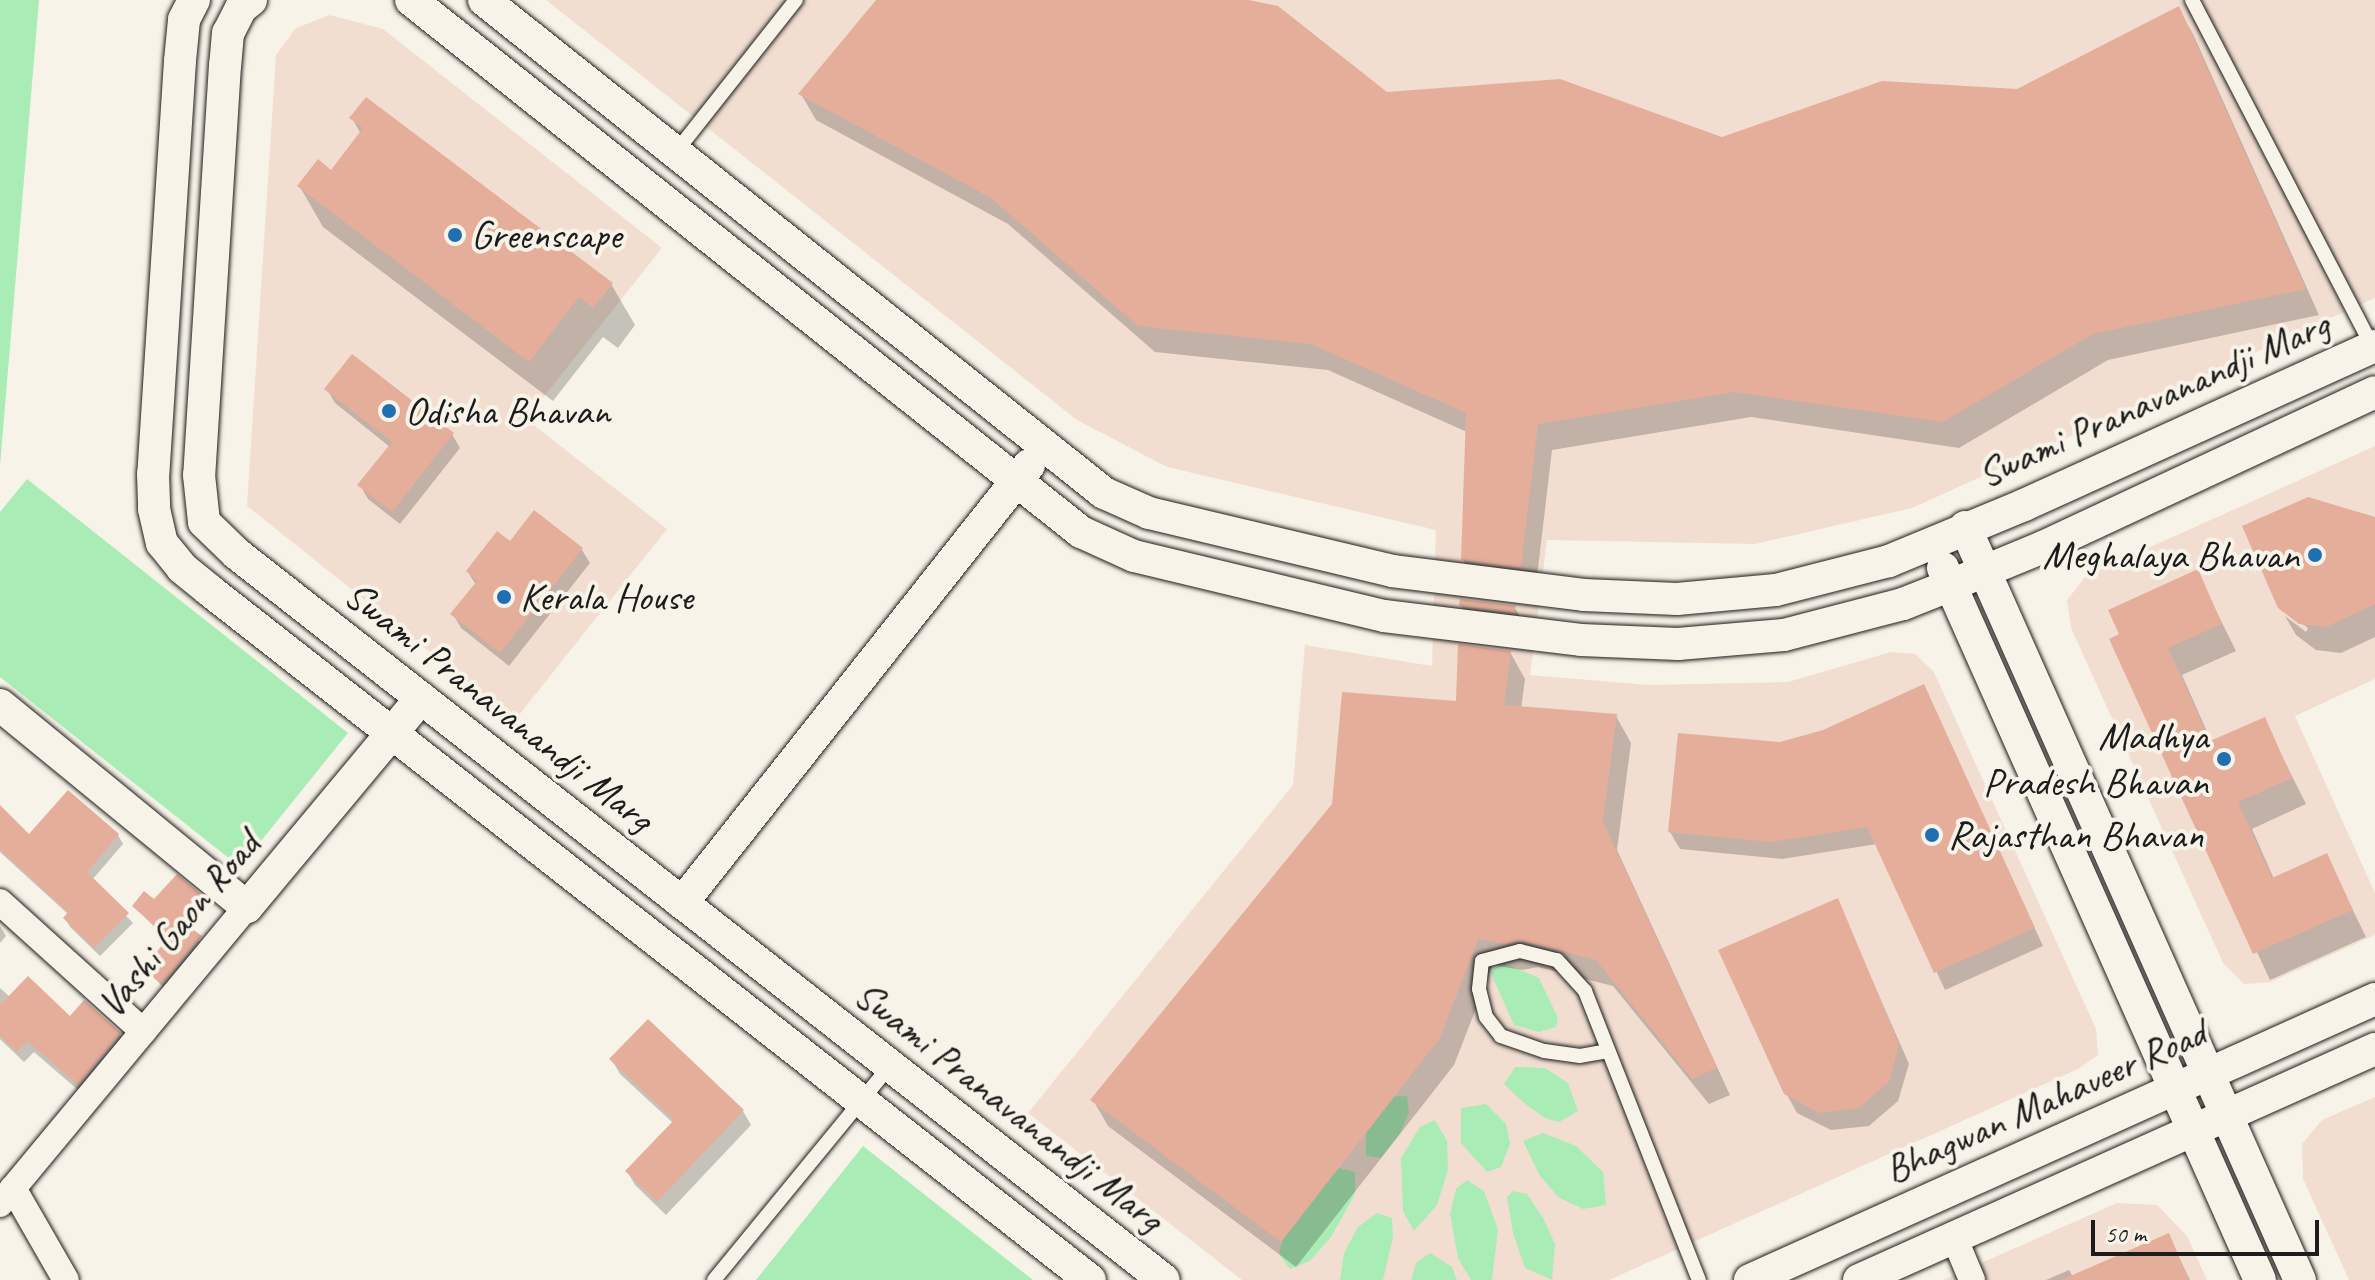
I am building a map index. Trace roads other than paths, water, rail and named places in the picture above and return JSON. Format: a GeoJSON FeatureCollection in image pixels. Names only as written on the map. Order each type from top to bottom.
{"type":"FeatureCollection","features":[{"type":"Feature","properties":{"kind":"street"},"geometry":{"type":"LineString","coordinates":[[194,0],[184,20],[180,61],[153,474],[154,509],[162,543],[182,568],[1090,1280]]}},
{"type":"Feature","properties":{"kind":"street","name":"Swami Pranavanandji Marg"},"geometry":{"type":"LineString","coordinates":[[251,0],[241,8],[228,33],[225,65],[200,503],[204,522],[215,537],[1164,1280]]}},
{"type":"Feature","properties":{"kind":"street"},"geometry":{"type":"LineString","coordinates":[[411,0],[1081,532],[1134,556],[1384,616],[1581,640],[1678,644],[1784,635],[1903,604],[1951,585],[2375,392]]}},
{"type":"Feature","properties":{"kind":"street","name":"Swami Pranavanandji Marg"},"geometry":{"type":"LineString","coordinates":[[484,0],[1104,493],[1149,513],[1392,571],[1584,595],[1677,599],[1776,590],[1889,561],[2024,505],[2374,348]]}},
{"type":"Feature","properties":{"kind":"street"},"geometry":{"type":"LineString","coordinates":[[682,903],[1044,447]]}},
{"type":"Feature","properties":{"kind":"street","name":"Swami Pranavanandji Marg"},"geometry":{"type":"LineString","coordinates":[[1965,527],[2300,1280]]}},
{"type":"Feature","properties":{"kind":"street"},"geometry":{"type":"LineString","coordinates":[[1932,543],[2260,1280]]}},
{"type":"Feature","properties":{"kind":"street","name":"Vashi Gaon Road"},"geometry":{"type":"LineString","coordinates":[[7,1196],[421,698]]}},
{"type":"Feature","properties":{"kind":"street"},"geometry":{"type":"LineString","coordinates":[[0,705],[247,907]]}},
{"type":"Feature","properties":{"kind":"street"},"geometry":{"type":"LineString","coordinates":[[0,902],[143,1031]]}},
{"type":"Feature","properties":{"kind":"street","name":"Bhagwan Mahaveer Road"},"geometry":{"type":"LineString","coordinates":[[1750,1280],[2375,999]]}},
{"type":"Feature","properties":{"kind":"street"},"geometry":{"type":"LineString","coordinates":[[1859,1280],[2375,1049]]}},
{"type":"Feature","properties":{"kind":"street"},"geometry":{"type":"LineString","coordinates":[[7,1196],[66,1280]]}},
{"type":"Feature","properties":{"kind":"street"},"geometry":{"type":"LineString","coordinates":[[1954,1237],[1972,1280]]}},
{"type":"Feature","properties":{"kind":"lane"},"geometry":{"type":"LineString","coordinates":[[675,153],[796,0]]}},
{"type":"Feature","properties":{"kind":"lane"},"geometry":{"type":"LineString","coordinates":[[2192,0],[2374,348]]}},
{"type":"Feature","properties":{"kind":"lane"},"geometry":{"type":"LineString","coordinates":[[1608,1051],[1580,1056],[1544,1051],[1501,1036],[1486,1017],[1479,989],[1482,961],[1520,951],[1557,960],[1585,991],[1699,1280]]}},
{"type":"Feature","properties":{"kind":"lane"},"geometry":{"type":"LineString","coordinates":[[714,1280],[890,1066]]}},
{"type":"Feature","properties":{"kind":"place","name":"Greenscape"},"geometry":{"type":"Point","coordinates":[455,235]}},
{"type":"Feature","properties":{"kind":"place","name":"Odisha Bhavan"},"geometry":{"type":"Point","coordinates":[389,411]}},
{"type":"Feature","properties":{"kind":"place","name":"Meghalaya Bhavan"},"geometry":{"type":"Point","coordinates":[2315,555]}},
{"type":"Feature","properties":{"kind":"place","name":"Kerala House"},"geometry":{"type":"Point","coordinates":[504,597]}},
{"type":"Feature","properties":{"kind":"place","name":"Madhya Pradesh Bhavan"},"geometry":{"type":"Point","coordinates":[2224,759]}},
{"type":"Feature","properties":{"kind":"place","name":"Rajasthan Bhavan"},"geometry":{"type":"Point","coordinates":[1932,835]}}]}
